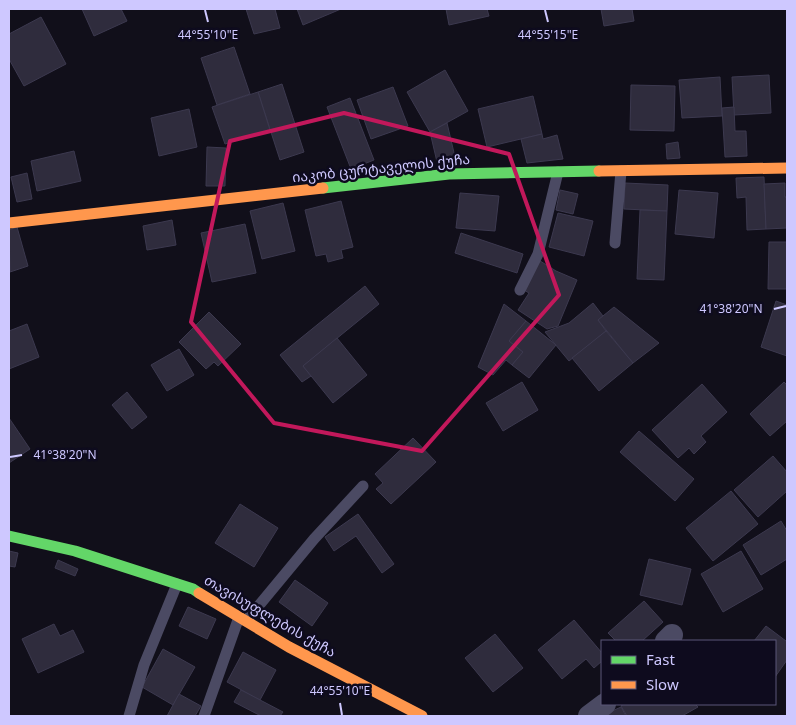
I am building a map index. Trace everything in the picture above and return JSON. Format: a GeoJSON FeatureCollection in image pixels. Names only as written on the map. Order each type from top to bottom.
{"type":"FeatureCollection","features":[{"type":"Feature","properties":{"kind":"street","name":"იაკობ ცურტაველის ქუჩა"},"geometry":{"type":"LineString","coordinates":[[9,223],[449,174],[787,168]]}},
{"type":"Feature","properties":{"kind":"street","name":"თავისუფლების ქუჩა"},"geometry":{"type":"LineString","coordinates":[[9,536],[75,551],[194,589],[289,648],[422,716]]}},
{"type":"Feature","properties":{"kind":"street"},"geometry":{"type":"LineString","coordinates":[[589,716],[604,705]]}},
{"type":"Feature","properties":{"kind":"lane"},"geometry":{"type":"LineString","coordinates":[[615,243],[621,171]]}},
{"type":"Feature","properties":{"kind":"lane"},"geometry":{"type":"LineString","coordinates":[[520,290],[538,254],[558,172]]}},
{"type":"Feature","properties":{"kind":"lane"},"geometry":{"type":"LineString","coordinates":[[204,716],[243,619],[314,538],[363,486]]}},
{"type":"Feature","properties":{"kind":"lane"},"geometry":{"type":"LineString","coordinates":[[129,716],[144,665],[177,584]]}},
{"type":"Feature","properties":{"kind":"highlighted area"},"geometry":{"type":"Polygon","coordinates":[[[344,113],[509,154],[559,295],[422,451],[274,423],[191,322],[230,141],[344,113]]]}},
{"type":"Feature","properties":{"kind":"building"},"geometry":{"type":"Polygon","coordinates":[[[82,9],[121,9],[127,21],[94,36],[82,9]]]}},
{"type":"Feature","properties":{"kind":"building"},"geometry":{"type":"Polygon","coordinates":[[[246,9],[275,9],[280,28],[254,34],[246,9]]]}},
{"type":"Feature","properties":{"kind":"building"},"geometry":{"type":"Polygon","coordinates":[[[297,9],[341,9],[303,25],[297,9]]]}},
{"type":"Feature","properties":{"kind":"building"},"geometry":{"type":"Polygon","coordinates":[[[446,9],[487,9],[489,16],[449,25],[446,9]]]}},
{"type":"Feature","properties":{"kind":"building"},"geometry":{"type":"Polygon","coordinates":[[[601,9],[632,9],[634,21],[604,26],[601,9]]]}},
{"type":"Feature","properties":{"kind":"building"},"geometry":{"type":"Polygon","coordinates":[[[41,17],[66,64],[24,86],[9,59],[9,34],[41,17]]]}},
{"type":"Feature","properties":{"kind":"building"},"geometry":{"type":"Polygon","coordinates":[[[234,47],[250,94],[217,105],[201,58],[234,47]]]}},
{"type":"Feature","properties":{"kind":"building"},"geometry":{"type":"Polygon","coordinates":[[[445,70],[468,111],[430,132],[407,92],[445,70]]]}},
{"type":"Feature","properties":{"kind":"building"},"geometry":{"type":"Polygon","coordinates":[[[769,75],[771,113],[734,115],[732,77],[769,75]]]}},
{"type":"Feature","properties":{"kind":"building"},"geometry":{"type":"Polygon","coordinates":[[[720,77],[722,116],[682,118],[679,80],[720,77]]]}},
{"type":"Feature","properties":{"kind":"building"},"geometry":{"type":"Polygon","coordinates":[[[282,84],[304,152],[280,160],[258,92],[282,84]]]}},
{"type":"Feature","properties":{"kind":"building"},"geometry":{"type":"Polygon","coordinates":[[[631,85],[675,86],[674,131],[630,130],[631,85]]]}},
{"type":"Feature","properties":{"kind":"building"},"geometry":{"type":"Polygon","coordinates":[[[393,87],[408,126],[371,139],[357,100],[393,87]]]}},
{"type":"Feature","properties":{"kind":"building"},"geometry":{"type":"Polygon","coordinates":[[[258,92],[270,130],[225,144],[212,107],[258,92]]]}},
{"type":"Feature","properties":{"kind":"building"},"geometry":{"type":"Polygon","coordinates":[[[533,96],[542,134],[487,147],[478,109],[533,96]]]}},
{"type":"Feature","properties":{"kind":"building"},"geometry":{"type":"Polygon","coordinates":[[[350,98],[374,160],[351,169],[327,107],[350,98]]]}},
{"type":"Feature","properties":{"kind":"building"},"geometry":{"type":"Polygon","coordinates":[[[734,107],[735,131],[746,131],[747,156],[725,157],[722,108],[734,107]]]}},
{"type":"Feature","properties":{"kind":"building"},"geometry":{"type":"Polygon","coordinates":[[[189,109],[197,147],[159,156],[151,118],[189,109]]]}},
{"type":"Feature","properties":{"kind":"building"},"geometry":{"type":"Polygon","coordinates":[[[447,123],[455,157],[437,162],[430,132],[447,123]]]}},
{"type":"Feature","properties":{"kind":"building"},"geometry":{"type":"Polygon","coordinates":[[[542,134],[543,139],[557,135],[563,159],[527,163],[521,139],[542,134]]]}},
{"type":"Feature","properties":{"kind":"building"},"geometry":{"type":"Polygon","coordinates":[[[678,142],[680,158],[667,159],[666,144],[678,142]]]}},
{"type":"Feature","properties":{"kind":"building"},"geometry":{"type":"Polygon","coordinates":[[[207,147],[226,148],[225,186],[206,186],[207,147]]]}},
{"type":"Feature","properties":{"kind":"building"},"geometry":{"type":"Polygon","coordinates":[[[74,151],[81,181],[37,191],[31,161],[74,151]]]}},
{"type":"Feature","properties":{"kind":"building"},"geometry":{"type":"Polygon","coordinates":[[[27,173],[32,199],[17,202],[11,177],[27,173]]]}},
{"type":"Feature","properties":{"kind":"building"},"geometry":{"type":"Polygon","coordinates":[[[764,177],[766,229],[747,230],[746,197],[737,198],[736,178],[764,177]]]}},
{"type":"Feature","properties":{"kind":"building"},"geometry":{"type":"Polygon","coordinates":[[[625,183],[668,185],[667,211],[624,209],[625,183]]]}},
{"type":"Feature","properties":{"kind":"building"},"geometry":{"type":"Polygon","coordinates":[[[785,183],[787,228],[766,229],[764,184],[785,183]]]}},
{"type":"Feature","properties":{"kind":"building"},"geometry":{"type":"Polygon","coordinates":[[[560,190],[578,194],[573,214],[556,210],[560,190]]]}},
{"type":"Feature","properties":{"kind":"building"},"geometry":{"type":"Polygon","coordinates":[[[679,190],[718,193],[714,238],[675,234],[679,190]]]}},
{"type":"Feature","properties":{"kind":"building"},"geometry":{"type":"Polygon","coordinates":[[[460,193],[499,196],[495,231],[456,228],[460,193]]]}},
{"type":"Feature","properties":{"kind":"building"},"geometry":{"type":"Polygon","coordinates":[[[341,201],[353,247],[341,250],[343,258],[328,262],[326,254],[316,256],[305,210],[341,201]]]}},
{"type":"Feature","properties":{"kind":"building"},"geometry":{"type":"Polygon","coordinates":[[[283,203],[295,251],[262,259],[250,211],[283,203]]]}},
{"type":"Feature","properties":{"kind":"building"},"geometry":{"type":"Polygon","coordinates":[[[640,210],[667,211],[664,280],[637,279],[640,210]]]}},
{"type":"Feature","properties":{"kind":"building"},"geometry":{"type":"Polygon","coordinates":[[[558,213],[593,221],[584,256],[549,247],[558,213]]]}},
{"type":"Feature","properties":{"kind":"building"},"geometry":{"type":"Polygon","coordinates":[[[172,220],[176,245],[147,250],[143,226],[172,220]]]}},
{"type":"Feature","properties":{"kind":"building"},"geometry":{"type":"Polygon","coordinates":[[[245,224],[256,273],[212,282],[201,233],[245,224]]]}},
{"type":"Feature","properties":{"kind":"building"},"geometry":{"type":"Polygon","coordinates":[[[17,227],[28,266],[10,272],[9,230],[17,227]]]}},
{"type":"Feature","properties":{"kind":"building"},"geometry":{"type":"Polygon","coordinates":[[[461,233],[523,254],[517,273],[455,253],[461,233]]]}},
{"type":"Feature","properties":{"kind":"building"},"geometry":{"type":"Polygon","coordinates":[[[769,242],[787,242],[787,289],[768,289],[769,242]]]}},
{"type":"Feature","properties":{"kind":"building"},"geometry":{"type":"Polygon","coordinates":[[[537,259],[556,271],[577,280],[558,326],[547,329],[518,310],[529,293],[524,290],[537,259]]]}},
{"type":"Feature","properties":{"kind":"building"},"geometry":{"type":"Polygon","coordinates":[[[365,286],[379,304],[303,366],[311,376],[302,382],[280,355],[365,286]]]}},
{"type":"Feature","properties":{"kind":"building"},"geometry":{"type":"Polygon","coordinates":[[[776,301],[787,305],[787,356],[761,347],[776,301]]]}},
{"type":"Feature","properties":{"kind":"building"},"geometry":{"type":"Polygon","coordinates":[[[593,303],[603,316],[598,320],[606,331],[569,361],[545,332],[569,323],[593,303]]]}},
{"type":"Feature","properties":{"kind":"building"},"geometry":{"type":"Polygon","coordinates":[[[504,304],[526,321],[509,341],[523,352],[512,365],[506,360],[493,375],[478,367],[504,304]]]}},
{"type":"Feature","properties":{"kind":"building"},"geometry":{"type":"Polygon","coordinates":[[[614,307],[659,343],[633,363],[598,320],[614,307]]]}},
{"type":"Feature","properties":{"kind":"building"},"geometry":{"type":"Polygon","coordinates":[[[209,312],[241,344],[218,366],[214,362],[206,369],[179,342],[209,312]]]}},
{"type":"Feature","properties":{"kind":"building"},"geometry":{"type":"Polygon","coordinates":[[[526,321],[556,345],[529,378],[512,365],[523,352],[509,341],[526,321]]]}},
{"type":"Feature","properties":{"kind":"building"},"geometry":{"type":"Polygon","coordinates":[[[27,324],[39,357],[9,369],[9,331],[27,324]]]}},
{"type":"Feature","properties":{"kind":"building"},"geometry":{"type":"Polygon","coordinates":[[[606,331],[633,363],[599,391],[572,358],[606,331]]]}},
{"type":"Feature","properties":{"kind":"building"},"geometry":{"type":"Polygon","coordinates":[[[337,338],[367,375],[333,403],[303,366],[337,338]]]}},
{"type":"Feature","properties":{"kind":"building"},"geometry":{"type":"Polygon","coordinates":[[[179,349],[194,375],[167,391],[151,365],[179,349]]]}},
{"type":"Feature","properties":{"kind":"building"},"geometry":{"type":"Polygon","coordinates":[[[522,382],[538,410],[503,431],[486,403],[522,382]]]}},
{"type":"Feature","properties":{"kind":"building"},"geometry":{"type":"Polygon","coordinates":[[[784,382],[787,385],[787,421],[770,436],[750,414],[784,382]]]}},
{"type":"Feature","properties":{"kind":"building"},"geometry":{"type":"Polygon","coordinates":[[[702,384],[727,412],[701,436],[706,442],[694,454],[689,448],[678,458],[652,430],[702,384]]]}},
{"type":"Feature","properties":{"kind":"building"},"geometry":{"type":"Polygon","coordinates":[[[127,392],[147,417],[132,429],[112,405],[127,392]]]}},
{"type":"Feature","properties":{"kind":"building"},"geometry":{"type":"Polygon","coordinates":[[[9,418],[30,449],[9,463],[9,418]]]}},
{"type":"Feature","properties":{"kind":"building"},"geometry":{"type":"Polygon","coordinates":[[[639,431],[694,479],[675,501],[620,452],[639,431]]]}},
{"type":"Feature","properties":{"kind":"building"},"geometry":{"type":"Polygon","coordinates":[[[413,438],[436,462],[391,504],[376,489],[383,483],[375,474],[413,438]]]}},
{"type":"Feature","properties":{"kind":"building"},"geometry":{"type":"Polygon","coordinates":[[[773,456],[787,472],[787,491],[758,517],[734,490],[773,456]]]}},
{"type":"Feature","properties":{"kind":"building"},"geometry":{"type":"Polygon","coordinates":[[[731,491],[758,524],[713,561],[686,528],[731,491]]]}},
{"type":"Feature","properties":{"kind":"building"},"geometry":{"type":"Polygon","coordinates":[[[240,504],[278,528],[254,567],[215,543],[240,504]]]}},
{"type":"Feature","properties":{"kind":"building"},"geometry":{"type":"Polygon","coordinates":[[[358,514],[394,564],[382,573],[356,536],[334,551],[325,537],[358,514]]]}},
{"type":"Feature","properties":{"kind":"building"},"geometry":{"type":"Polygon","coordinates":[[[781,521],[787,531],[787,559],[761,575],[743,545],[781,521]]]}},
{"type":"Feature","properties":{"kind":"building"},"geometry":{"type":"Polygon","coordinates":[[[9,551],[18,553],[15,567],[9,566],[9,551]]]}},
{"type":"Feature","properties":{"kind":"building"},"geometry":{"type":"Polygon","coordinates":[[[741,551],[763,589],[723,612],[701,574],[741,551]]]}},
{"type":"Feature","properties":{"kind":"building"},"geometry":{"type":"Polygon","coordinates":[[[649,559],[691,569],[682,605],[640,595],[649,559]]]}},
{"type":"Feature","properties":{"kind":"building"},"geometry":{"type":"Polygon","coordinates":[[[58,560],[78,569],[75,576],[55,568],[58,560]]]}},
{"type":"Feature","properties":{"kind":"building"},"geometry":{"type":"Polygon","coordinates":[[[295,580],[328,603],[312,626],[279,602],[295,580]]]}},
{"type":"Feature","properties":{"kind":"building"},"geometry":{"type":"Polygon","coordinates":[[[644,601],[663,622],[643,640],[615,640],[608,633],[644,601]]]}},
{"type":"Feature","properties":{"kind":"building"},"geometry":{"type":"Polygon","coordinates":[[[188,607],[216,619],[207,639],[179,626],[188,607]]]}},
{"type":"Feature","properties":{"kind":"building"},"geometry":{"type":"Polygon","coordinates":[[[574,620],[601,652],[601,662],[594,668],[586,659],[562,679],[538,650],[574,620]]]}},
{"type":"Feature","properties":{"kind":"building"},"geometry":{"type":"Polygon","coordinates":[[[54,624],[60,636],[73,630],[84,652],[38,673],[22,639],[54,624]]]}},
{"type":"Feature","properties":{"kind":"building"},"geometry":{"type":"Polygon","coordinates":[[[766,626],[786,641],[787,639],[787,660],[776,676],[776,640],[755,640],[766,626]]]}},
{"type":"Feature","properties":{"kind":"building"},"geometry":{"type":"Polygon","coordinates":[[[495,634],[523,668],[493,692],[465,658],[495,634]]]}},
{"type":"Feature","properties":{"kind":"building"},"geometry":{"type":"Polygon","coordinates":[[[163,649],[195,667],[173,705],[142,687],[163,649]]]}},
{"type":"Feature","properties":{"kind":"building"},"geometry":{"type":"Polygon","coordinates":[[[243,652],[276,670],[260,700],[227,682],[243,652]]]}},
{"type":"Feature","properties":{"kind":"building"},"geometry":{"type":"Polygon","coordinates":[[[241,690],[283,712],[280,716],[261,716],[234,702],[241,690]]]}},
{"type":"Feature","properties":{"kind":"building"},"geometry":{"type":"Polygon","coordinates":[[[179,694],[201,706],[195,716],[167,716],[179,694]]]}},
{"type":"Feature","properties":{"kind":"building"},"geometry":{"type":"Polygon","coordinates":[[[696,705],[698,707],[682,716],[627,716],[621,706],[696,705]]]}},
{"type":"Feature","properties":{"kind":"building"},"geometry":{"type":"Polygon","coordinates":[[[621,707],[626,716],[601,716],[621,707]]]}},
{"type":"Feature","properties":{"kind":"traffic: fast"},"geometry":{"type":"LineString","coordinates":[[323,188],[449,174],[599,171]]}},
{"type":"Feature","properties":{"kind":"traffic: fast"},"geometry":{"type":"LineString","coordinates":[[9,536],[75,551],[193,589],[199,593]]}},
{"type":"Feature","properties":{"kind":"traffic: slow"},"geometry":{"type":"LineString","coordinates":[[599,171],[787,168]]}},
{"type":"Feature","properties":{"kind":"traffic: slow"},"geometry":{"type":"LineString","coordinates":[[9,223],[323,188]]}},
{"type":"Feature","properties":{"kind":"traffic: slow"},"geometry":{"type":"LineString","coordinates":[[199,593],[289,647],[422,716]]}}]}
